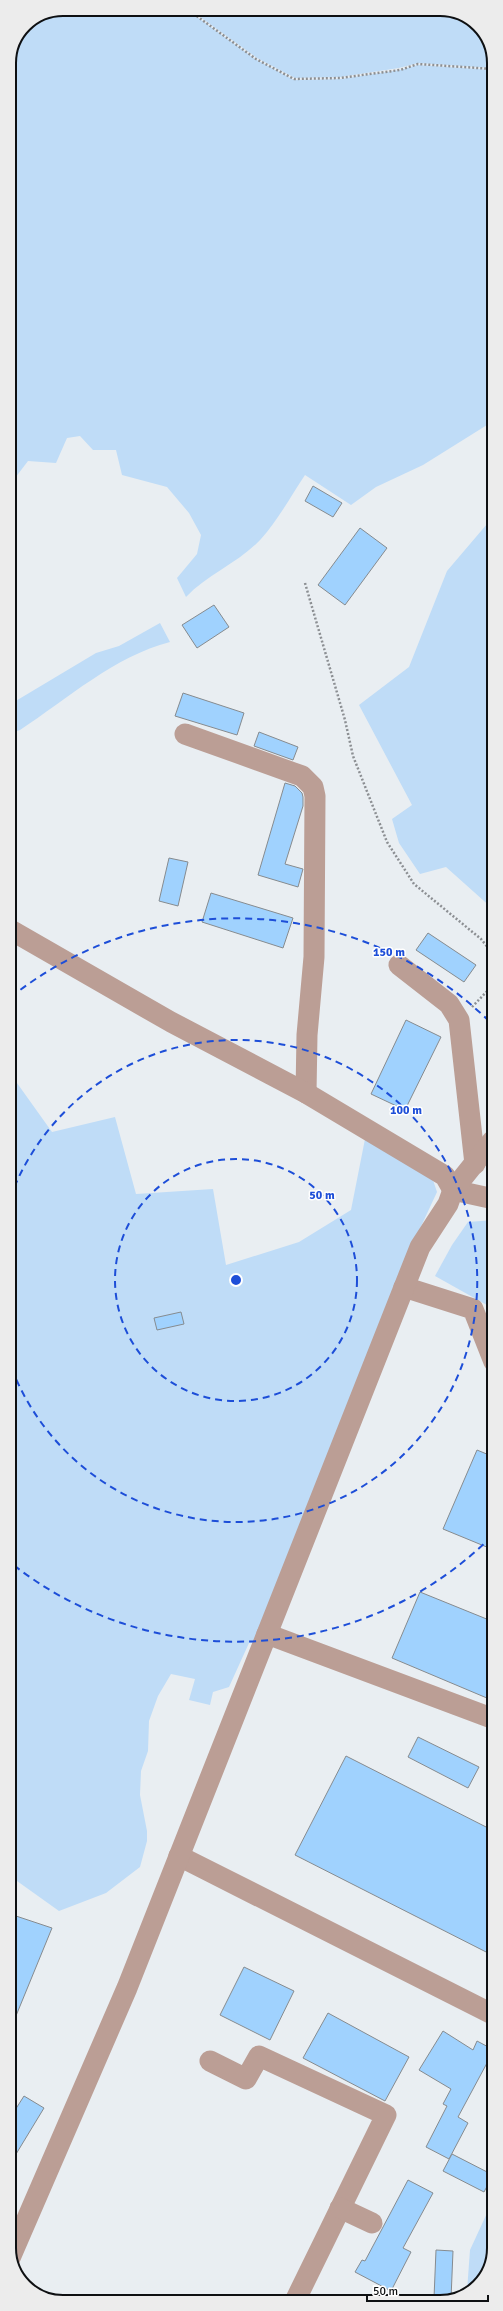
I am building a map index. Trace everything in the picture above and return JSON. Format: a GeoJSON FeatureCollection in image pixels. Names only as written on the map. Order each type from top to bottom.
{"type":"FeatureCollection","features":[{"type":"Feature","properties":{"kind":"street"},"geometry":{"type":"LineString","coordinates":[[184,734],[302,776],[313,787],[315,796],[314,957],[307,1035],[306,1093]]}},
{"type":"Feature","properties":{"kind":"street"},"geometry":{"type":"LineString","coordinates":[[16,932],[171,1022],[306,1093],[445,1176],[453,1190],[487,1197]]}},
{"type":"Feature","properties":{"kind":"street"},"geometry":{"type":"LineString","coordinates":[[399,965],[449,1004],[459,1020],[475,1164]]}},
{"type":"Feature","properties":{"kind":"street"},"geometry":{"type":"LineString","coordinates":[[16,2244],[127,1988],[420,1247],[448,1204],[453,1190],[487,1149]]}},
{"type":"Feature","properties":{"kind":"street"},"geometry":{"type":"LineString","coordinates":[[404,1288],[473,1309],[487,1344]]}},
{"type":"Feature","properties":{"kind":"street"},"geometry":{"type":"LineString","coordinates":[[267,1634],[487,1716]]}},
{"type":"Feature","properties":{"kind":"street"},"geometry":{"type":"LineString","coordinates":[[179,1856],[487,2011]]}},
{"type":"Feature","properties":{"kind":"street"},"geometry":{"type":"LineString","coordinates":[[210,2061],[246,2079],[259,2056],[386,2115],[298,2295]]}},
{"type":"Feature","properties":{"kind":"street"},"geometry":{"type":"LineString","coordinates":[[340,2208],[372,2223]]}},
{"type":"Feature","properties":{"kind":"path"},"geometry":{"type":"LineString","coordinates":[[197,16],[256,59],[294,79],[340,78],[400,70],[418,64],[487,69]]}},
{"type":"Feature","properties":{"kind":"path"},"geometry":{"type":"LineString","coordinates":[[305,583],[345,720],[353,756],[387,842],[414,884],[481,940],[487,947]]}},
{"type":"Feature","properties":{"kind":"path"},"geometry":{"type":"LineString","coordinates":[[459,1020],[487,991]]}},
{"type":"Feature","properties":{"kind":"shaded area"},"geometry":{"type":"Polygon","coordinates":[[[63,16],[196,16],[255,59],[294,80],[341,79],[400,70],[418,65],[487,70],[487,425],[423,465],[376,487],[351,505],[305,475],[279,516],[261,539],[244,555],[204,581],[186,597],[177,578],[197,554],[201,535],[189,513],[167,487],[122,475],[116,450],[93,450],[80,436],[67,438],[56,463],[28,461],[16,477],[16,63],[17,54],[24,37],[37,24],[54,17],[63,16]]]}},
{"type":"Feature","properties":{"kind":"shaded area"},"geometry":{"type":"Polygon","coordinates":[[[199,16],[449,17],[466,24],[477,34],[486,54],[487,68],[418,63],[399,68],[340,77],[295,78],[257,58],[199,16]]]}},
{"type":"Feature","properties":{"kind":"shaded area"},"geometry":{"type":"Polygon","coordinates":[[[487,524],[487,904],[446,867],[420,874],[399,843],[392,819],[412,805],[359,705],[409,667],[447,571],[487,524]]]}},
{"type":"Feature","properties":{"kind":"shaded area"},"geometry":{"type":"Polygon","coordinates":[[[160,623],[170,642],[130,657],[111,668],[16,731],[16,701],[96,653],[119,646],[160,623]]]}},
{"type":"Feature","properties":{"kind":"shaded area"},"geometry":{"type":"Polygon","coordinates":[[[16,1082],[52,1132],[115,1117],[136,1194],[213,1189],[226,1265],[299,1242],[351,1210],[365,1139],[432,1177],[437,1192],[411,1248],[258,1642],[249,1643],[229,1687],[213,1692],[210,1705],[189,1700],[195,1679],[171,1674],[158,1696],[149,1721],[148,1751],[141,1771],[140,1795],[147,1831],[147,1841],[140,1867],[106,1893],[59,1911],[16,1880],[16,1082]]]}},
{"type":"Feature","properties":{"kind":"shaded area"},"geometry":{"type":"Polygon","coordinates":[[[487,1221],[487,1305],[435,1276],[452,1245],[468,1222],[487,1221]]]}},
{"type":"Feature","properties":{"kind":"shaded area"},"geometry":{"type":"Polygon","coordinates":[[[487,2213],[487,2248],[485,2263],[477,2277],[467,2286],[470,2250],[487,2213]]]}},
{"type":"Feature","properties":{"kind":"building"},"geometry":{"type":"Polygon","coordinates":[[[313,486],[342,503],[333,517],[305,501],[313,486]]]}},
{"type":"Feature","properties":{"kind":"building"},"geometry":{"type":"Polygon","coordinates":[[[360,528],[387,548],[345,605],[318,585],[360,528]]]}},
{"type":"Feature","properties":{"kind":"building"},"geometry":{"type":"Polygon","coordinates":[[[214,605],[229,627],[197,648],[182,625],[214,605]]]}},
{"type":"Feature","properties":{"kind":"building"},"geometry":{"type":"Polygon","coordinates":[[[183,693],[244,713],[237,735],[175,716],[183,693]]]}},
{"type":"Feature","properties":{"kind":"building"},"geometry":{"type":"Polygon","coordinates":[[[259,732],[298,747],[293,760],[254,746],[259,732]]]}},
{"type":"Feature","properties":{"kind":"building"},"geometry":{"type":"Polygon","coordinates":[[[285,783],[295,786],[302,793],[303,797],[303,806],[285,864],[303,869],[298,887],[258,875],[285,783]]]}},
{"type":"Feature","properties":{"kind":"building"},"geometry":{"type":"Polygon","coordinates":[[[169,858],[188,862],[178,906],[159,901],[169,858]]]}},
{"type":"Feature","properties":{"kind":"building"},"geometry":{"type":"Polygon","coordinates":[[[211,893],[293,918],[283,948],[202,922],[211,893]]]}},
{"type":"Feature","properties":{"kind":"building"},"geometry":{"type":"Polygon","coordinates":[[[428,933],[476,965],[464,982],[416,950],[428,933]]]}},
{"type":"Feature","properties":{"kind":"building"},"geometry":{"type":"Polygon","coordinates":[[[406,1020],[441,1037],[405,1110],[371,1094],[406,1020]]]}},
{"type":"Feature","properties":{"kind":"building"},"geometry":{"type":"Polygon","coordinates":[[[181,1312],[184,1324],[157,1330],[154,1318],[181,1312]]]}},
{"type":"Feature","properties":{"kind":"building"},"geometry":{"type":"Polygon","coordinates":[[[477,1450],[487,1454],[487,1547],[443,1529],[477,1450]]]}},
{"type":"Feature","properties":{"kind":"building"},"geometry":{"type":"Polygon","coordinates":[[[420,1592],[487,1619],[487,1698],[392,1658],[420,1592]]]}},
{"type":"Feature","properties":{"kind":"building"},"geometry":{"type":"Polygon","coordinates":[[[418,1737],[479,1767],[468,1788],[408,1757],[418,1737]]]}},
{"type":"Feature","properties":{"kind":"building"},"geometry":{"type":"Polygon","coordinates":[[[346,1756],[487,1827],[487,1952],[295,1855],[346,1756]]]}},
{"type":"Feature","properties":{"kind":"building"},"geometry":{"type":"Polygon","coordinates":[[[16,1916],[52,1928],[16,2016],[16,1916]]]}},
{"type":"Feature","properties":{"kind":"building"},"geometry":{"type":"Polygon","coordinates":[[[244,1967],[294,1991],[270,2040],[220,2015],[244,1967]]]}},
{"type":"Feature","properties":{"kind":"building"},"geometry":{"type":"Polygon","coordinates":[[[328,2013],[409,2057],[385,2101],[303,2058],[328,2013]]]}},
{"type":"Feature","properties":{"kind":"building"},"geometry":{"type":"Polygon","coordinates":[[[443,2031],[473,2050],[477,2041],[487,2046],[487,2063],[458,2117],[468,2123],[449,2159],[426,2147],[447,2106],[443,2104],[451,2089],[419,2070],[443,2031]]]}},
{"type":"Feature","properties":{"kind":"building"},"geometry":{"type":"Polygon","coordinates":[[[24,2096],[44,2108],[16,2154],[16,2109],[24,2096]]]}},
{"type":"Feature","properties":{"kind":"building"},"geometry":{"type":"Polygon","coordinates":[[[452,2154],[487,2172],[487,2186],[484,2192],[443,2171],[452,2154]]]}},
{"type":"Feature","properties":{"kind":"building"},"geometry":{"type":"Polygon","coordinates":[[[408,2180],[433,2193],[403,2248],[411,2252],[391,2291],[355,2272],[362,2260],[365,2261],[408,2180]]]}},
{"type":"Feature","properties":{"kind":"building"},"geometry":{"type":"Polygon","coordinates":[[[436,2250],[453,2251],[451,2293],[434,2295],[436,2250]]]}}]}
